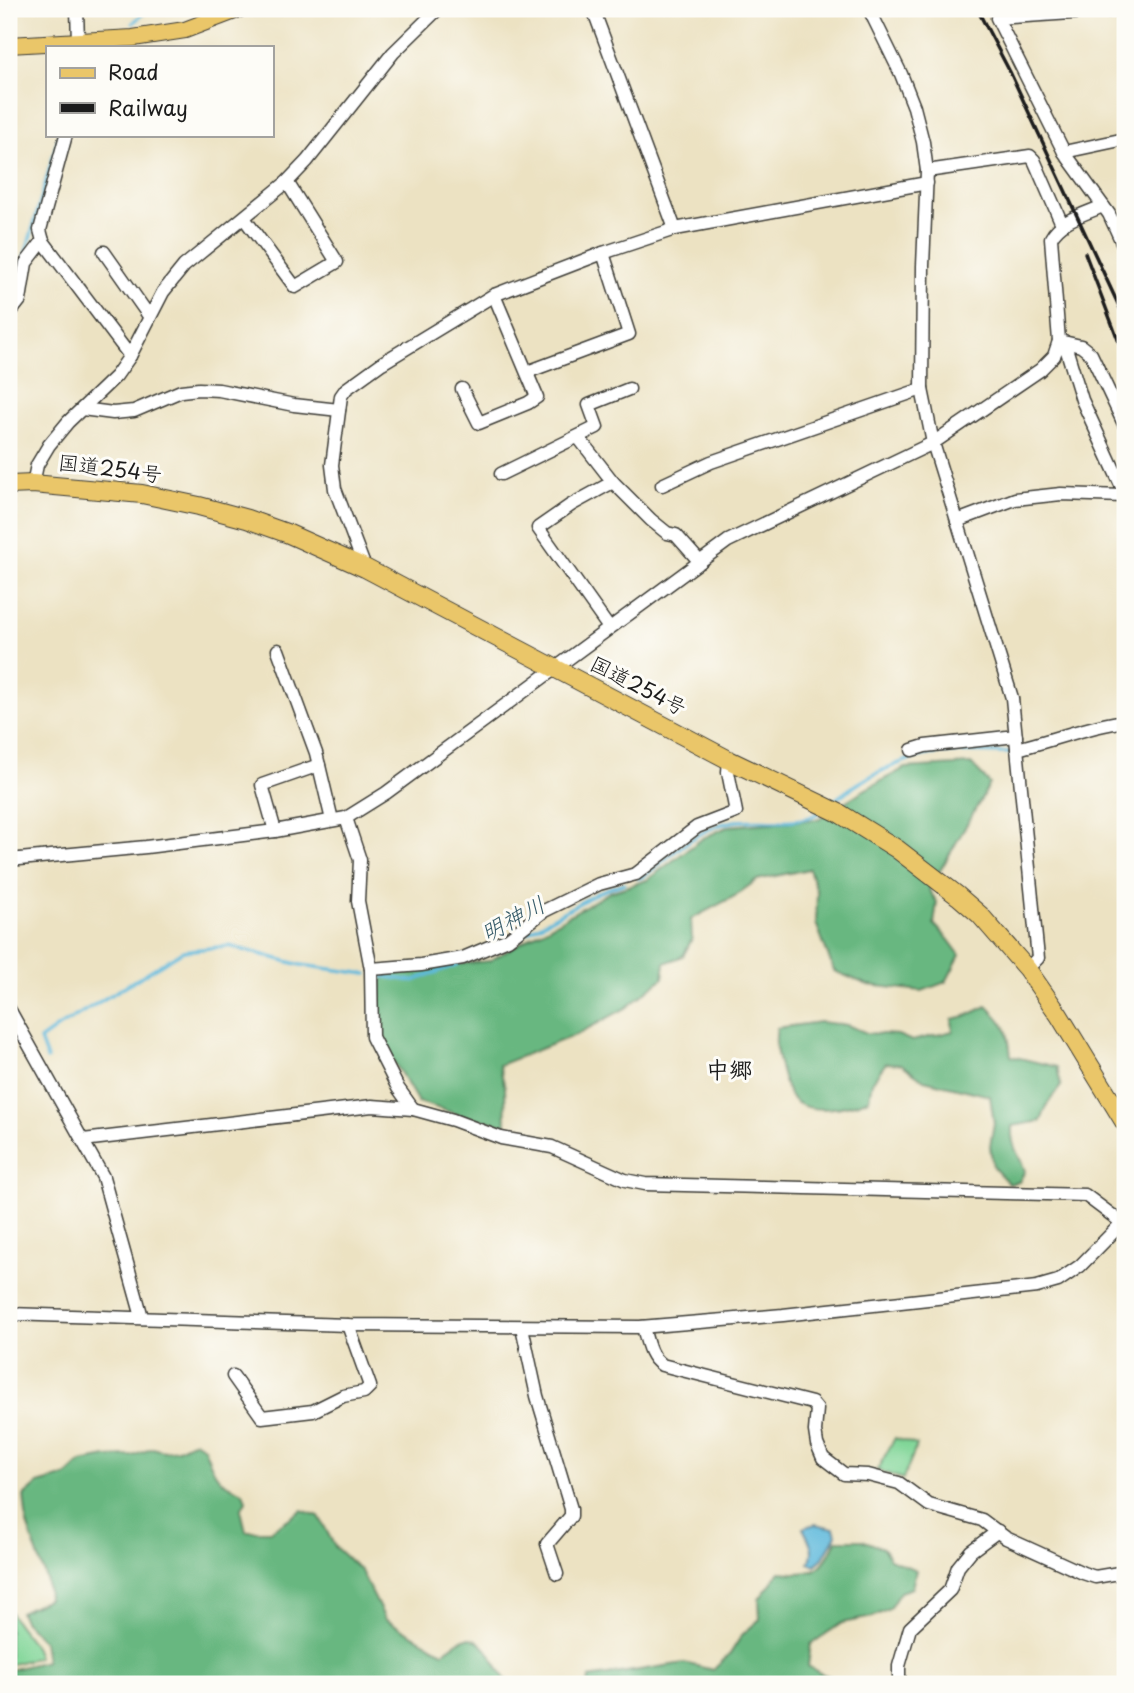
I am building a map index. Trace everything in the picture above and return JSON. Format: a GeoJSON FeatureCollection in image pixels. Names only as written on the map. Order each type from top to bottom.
{"type":"FeatureCollection","features":[{"type":"Feature","properties":{"kind":"highway","name":"国道254号"},"geometry":{"type":"LineString","coordinates":[[9,485],[33,484],[142,494],[200,506],[278,530],[365,568],[729,760],[839,813],[888,843],[958,895],[988,924],[1027,969],[1059,1015],[1125,1123]]}},
{"type":"Feature","properties":{"kind":"main road"},"geometry":{"type":"LineString","coordinates":[[9,45],[78,41],[100,43],[185,30],[240,9]]}},
{"type":"Feature","properties":{"kind":"street"},"geometry":{"type":"LineString","coordinates":[[77,9],[78,41]]}},
{"type":"Feature","properties":{"kind":"street"},"geometry":{"type":"LineString","coordinates":[[33,484],[37,466],[49,445],[68,422],[116,376],[130,356],[163,292],[184,266],[287,182],[307,161],[393,53],[438,9]]}},
{"type":"Feature","properties":{"kind":"street"},"geometry":{"type":"LineString","coordinates":[[593,9],[675,229]]}},
{"type":"Feature","properties":{"kind":"street"},"geometry":{"type":"LineString","coordinates":[[869,9],[914,107],[927,177],[922,388],[933,443],[1013,698],[1038,958],[1027,969]]}},
{"type":"Feature","properties":{"kind":"street"},"geometry":{"type":"LineString","coordinates":[[1117,10],[997,18],[1064,152],[1109,214],[1125,249]]}},
{"type":"Feature","properties":{"kind":"street"},"geometry":{"type":"LineString","coordinates":[[66,136],[40,230],[43,242],[130,356]]}},
{"type":"Feature","properties":{"kind":"street"},"geometry":{"type":"LineString","coordinates":[[1064,152],[1125,139]]}},
{"type":"Feature","properties":{"kind":"street"},"geometry":{"type":"LineString","coordinates":[[365,568],[335,489],[332,465],[341,396],[346,389],[382,363],[494,295],[603,253],[675,229],[1030,156],[1062,224]]}},
{"type":"Feature","properties":{"kind":"street"},"geometry":{"type":"LineString","coordinates":[[244,218],[295,287],[337,262],[287,182]]}},
{"type":"Feature","properties":{"kind":"street"},"geometry":{"type":"LineString","coordinates":[[9,860],[275,831],[346,818],[386,793],[728,541],[933,443],[1040,370],[1054,356],[1059,341],[1050,243],[1055,230],[1062,224],[1103,206]]}},
{"type":"Feature","properties":{"kind":"street"},"geometry":{"type":"LineString","coordinates":[[9,314],[20,300],[26,263],[43,242]]}},
{"type":"Feature","properties":{"kind":"street"},"geometry":{"type":"LineString","coordinates":[[104,252],[149,316]]}},
{"type":"Feature","properties":{"kind":"street"},"geometry":{"type":"LineString","coordinates":[[527,372],[629,334],[603,253]]}},
{"type":"Feature","properties":{"kind":"street"},"geometry":{"type":"LineString","coordinates":[[461,389],[479,423],[537,397],[494,295]]}},
{"type":"Feature","properties":{"kind":"street"},"geometry":{"type":"LineString","coordinates":[[1059,341],[1081,346],[1091,354],[1125,426]]}},
{"type":"Feature","properties":{"kind":"street"},"geometry":{"type":"LineString","coordinates":[[957,521],[1015,499],[1061,494],[1123,496],[1122,487],[1082,400],[1068,351],[1059,341]]}},
{"type":"Feature","properties":{"kind":"street"},"geometry":{"type":"LineString","coordinates":[[662,485],[711,462],[922,388]]}},
{"type":"Feature","properties":{"kind":"street"},"geometry":{"type":"LineString","coordinates":[[82,409],[113,413],[134,411],[181,391],[199,389],[339,410]]}},
{"type":"Feature","properties":{"kind":"street"},"geometry":{"type":"LineString","coordinates":[[501,474],[597,427],[589,405],[629,389]]}},
{"type":"Feature","properties":{"kind":"street"},"geometry":{"type":"LineString","coordinates":[[578,437],[613,482],[651,520],[667,533],[676,535],[699,562]]}},
{"type":"Feature","properties":{"kind":"street"},"geometry":{"type":"LineString","coordinates":[[609,628],[538,528],[571,505],[613,482]]}},
{"type":"Feature","properties":{"kind":"street"},"geometry":{"type":"LineString","coordinates":[[278,650],[319,765],[332,820]]}},
{"type":"Feature","properties":{"kind":"street"},"geometry":{"type":"LineString","coordinates":[[912,750],[925,746],[1045,743],[1084,728],[1125,721]]}},
{"type":"Feature","properties":{"kind":"street"},"geometry":{"type":"LineString","coordinates":[[371,976],[463,958],[508,939],[544,911],[599,884],[636,874],[697,827],[736,812],[728,772],[729,760]]}},
{"type":"Feature","properties":{"kind":"street"},"geometry":{"type":"LineString","coordinates":[[275,831],[262,785],[319,765]]}},
{"type":"Feature","properties":{"kind":"street"},"geometry":{"type":"LineString","coordinates":[[346,818],[360,860],[358,901],[371,976],[372,1037],[398,1088],[413,1109]]}},
{"type":"Feature","properties":{"kind":"street"},"geometry":{"type":"LineString","coordinates":[[9,1009],[103,1177],[142,1317]]}},
{"type":"Feature","properties":{"kind":"street"},"geometry":{"type":"LineString","coordinates":[[9,1314],[348,1325],[643,1327],[783,1315],[1037,1287],[1058,1281],[1080,1266],[1110,1238],[1123,1221],[1086,1195],[645,1184],[625,1180],[552,1147],[501,1138],[413,1109],[372,1106],[83,1140]]}},
{"type":"Feature","properties":{"kind":"street"},"geometry":{"type":"LineString","coordinates":[[233,1376],[261,1417],[313,1411],[344,1396],[364,1392],[370,1386],[348,1325]]}},
{"type":"Feature","properties":{"kind":"street"},"geometry":{"type":"LineString","coordinates":[[522,1327],[537,1396],[571,1509],[571,1516],[547,1544],[557,1574]]}},
{"type":"Feature","properties":{"kind":"street"},"geometry":{"type":"LineString","coordinates":[[643,1327],[651,1354],[655,1361],[662,1365],[812,1403],[817,1409],[815,1431],[823,1458],[844,1474],[876,1477],[899,1483],[929,1504],[982,1520],[1006,1538],[1083,1573],[1095,1577],[1125,1572]]}},
{"type":"Feature","properties":{"kind":"street"},"geometry":{"type":"LineString","coordinates":[[899,1684],[899,1666],[910,1628],[950,1590],[958,1567],[971,1551],[998,1531]]}},
{"type":"Feature","properties":{"kind":"green space"},"geometry":{"type":"Polygon","coordinates":[[[971,764],[990,784],[929,890],[937,902],[934,924],[960,955],[946,982],[922,991],[868,985],[834,971],[816,923],[817,892],[809,869],[757,880],[735,896],[691,919],[692,939],[683,956],[665,963],[663,978],[626,1008],[578,1034],[499,1065],[505,1087],[506,1125],[418,1102],[378,1035],[381,982],[390,971],[489,961],[610,892],[647,880],[703,838],[729,826],[818,819],[905,768],[971,764]]]}},
{"type":"Feature","properties":{"kind":"green space"},"geometry":{"type":"Polygon","coordinates":[[[987,1006],[1005,1028],[1011,1056],[1057,1067],[1061,1086],[1048,1103],[1041,1121],[1012,1126],[1014,1145],[1025,1171],[1019,1182],[1009,1184],[993,1167],[990,1146],[994,1123],[990,1096],[924,1080],[901,1064],[886,1063],[872,1082],[869,1099],[851,1105],[828,1109],[807,1107],[791,1097],[786,1088],[776,1050],[777,1028],[820,1022],[847,1025],[867,1033],[898,1035],[912,1041],[953,1031],[952,1019],[987,1006]]]}},
{"type":"Feature","properties":{"kind":"green space"},"geometry":{"type":"Polygon","coordinates":[[[895,1438],[917,1445],[903,1479],[877,1470],[895,1438]]]}},
{"type":"Feature","properties":{"kind":"green space"},"geometry":{"type":"Polygon","coordinates":[[[194,1441],[204,1447],[217,1476],[227,1485],[243,1492],[246,1501],[241,1510],[246,1531],[270,1531],[302,1510],[319,1516],[335,1547],[361,1571],[385,1619],[443,1652],[461,1640],[474,1639],[486,1649],[508,1684],[9,1684],[9,1670],[46,1661],[43,1641],[24,1621],[20,1612],[48,1599],[47,1582],[27,1524],[24,1496],[38,1484],[66,1476],[81,1462],[133,1456],[153,1448],[164,1451],[178,1449],[194,1441]]]}},
{"type":"Feature","properties":{"kind":"green space"},"geometry":{"type":"Polygon","coordinates":[[[836,1540],[862,1540],[883,1548],[890,1559],[916,1570],[912,1588],[900,1592],[889,1609],[873,1617],[842,1623],[811,1644],[808,1666],[849,1684],[588,1684],[589,1678],[684,1663],[713,1670],[730,1654],[742,1635],[760,1619],[759,1599],[780,1572],[801,1573],[816,1569],[827,1559],[836,1540]]]}},
{"type":"Feature","properties":{"kind":"green space"},"geometry":{"type":"Polygon","coordinates":[[[9,1610],[32,1644],[38,1657],[9,1665],[9,1610]]]}},
{"type":"Feature","properties":{"kind":"water"},"geometry":{"type":"Polygon","coordinates":[[[815,1524],[834,1528],[836,1535],[823,1558],[815,1565],[809,1563],[812,1549],[803,1528],[815,1524]]]}},
{"type":"Feature","properties":{"kind":"waterway"},"geometry":{"type":"LineString","coordinates":[[133,23],[148,9]]}},
{"type":"Feature","properties":{"kind":"waterway"},"geometry":{"type":"LineString","coordinates":[[25,256],[59,136]]}},
{"type":"Feature","properties":{"kind":"waterway"},"geometry":{"type":"LineString","coordinates":[[9,276],[21,262]]}},
{"type":"Feature","properties":{"kind":"waterway","name":"明神川"},"geometry":{"type":"LineString","coordinates":[[830,804],[879,772],[922,756],[962,752],[1014,753]]}},
{"type":"Feature","properties":{"kind":"waterway","name":"明神川"},"geometry":{"type":"LineString","coordinates":[[638,878],[711,828],[746,820],[803,819],[821,811]]}},
{"type":"Feature","properties":{"kind":"waterway","name":"明神川"},"geometry":{"type":"LineString","coordinates":[[522,935],[599,892],[624,883]]}},
{"type":"Feature","properties":{"kind":"waterway","name":"明神川"},"geometry":{"type":"LineString","coordinates":[[47,1059],[40,1040],[183,951],[229,946],[301,965],[367,974]]}},
{"type":"Feature","properties":{"kind":"waterway","name":"明神川"},"geometry":{"type":"LineString","coordinates":[[375,975],[413,981],[458,964]]}},
{"type":"Feature","properties":{"kind":"railway"},"geometry":{"type":"LineString","coordinates":[[977,9],[1010,72],[1125,319]]}},
{"type":"Feature","properties":{"kind":"railway"},"geometry":{"type":"LineString","coordinates":[[1085,253],[1125,358]]}},
{"type":"Feature","properties":{"kind":"district","name":"中郷"},"geometry":{"type":"Point","coordinates":[729,1070]}}]}
